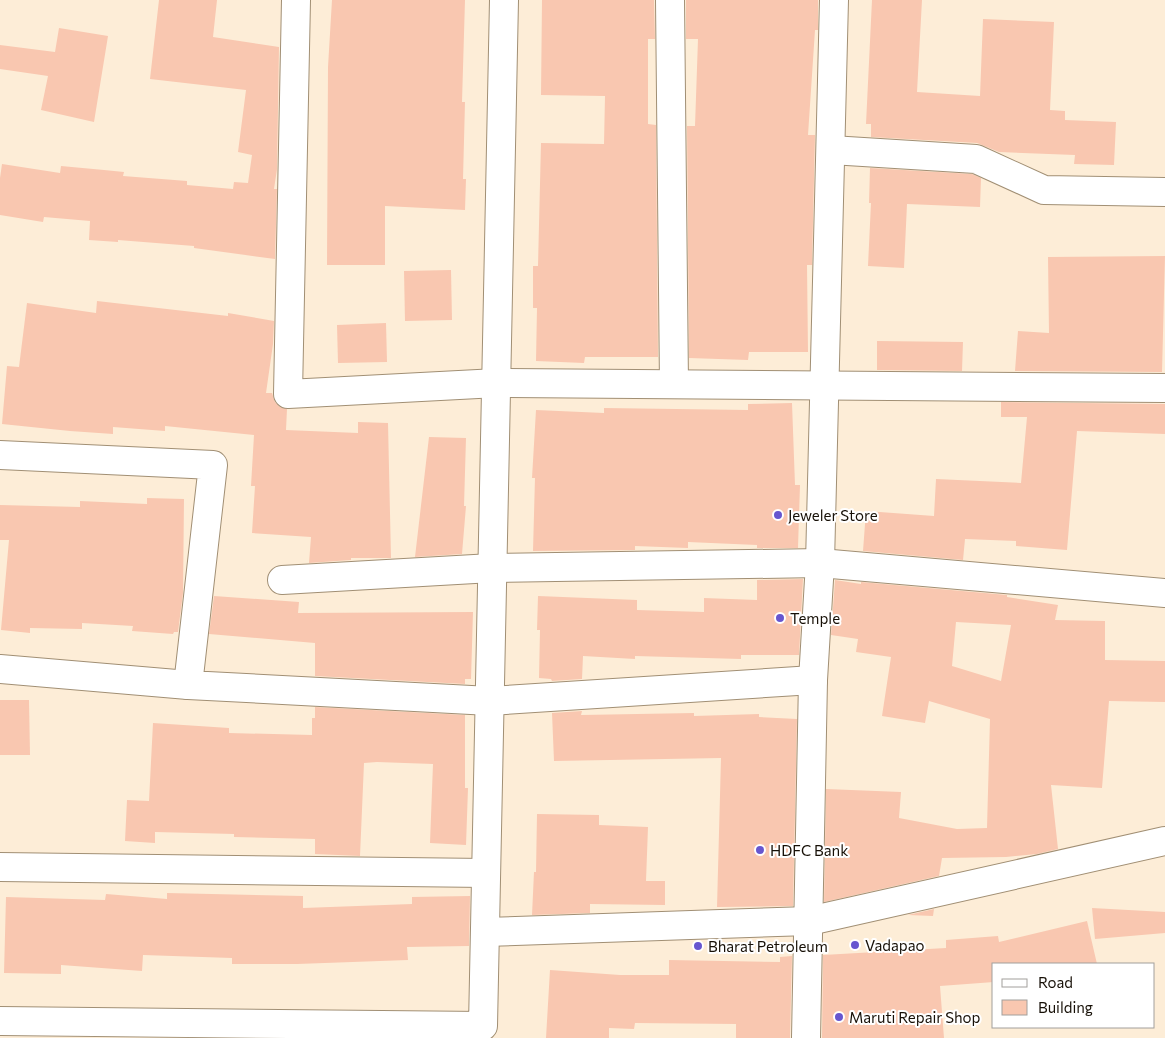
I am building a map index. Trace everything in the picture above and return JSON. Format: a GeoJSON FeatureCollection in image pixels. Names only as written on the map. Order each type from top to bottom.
{"type":"FeatureCollection","features":[{"type":"Feature","properties":{"kind":"street"},"geometry":{"type":"LineString","coordinates":[[296,0],[288,394],[497,383],[1165,388]]}},
{"type":"Feature","properties":{"kind":"street"},"geometry":{"type":"LineString","coordinates":[[0,1021],[383,1032],[483,1026],[504,0]]}},
{"type":"Feature","properties":{"kind":"street"},"geometry":{"type":"LineString","coordinates":[[670,0],[674,384]]}},
{"type":"Feature","properties":{"kind":"street"},"geometry":{"type":"LineString","coordinates":[[806,1038],[813,680],[820,563],[834,0]]}},
{"type":"Feature","properties":{"kind":"street"},"geometry":{"type":"LineString","coordinates":[[831,150],[976,159],[1044,190],[1165,192]]}},
{"type":"Feature","properties":{"kind":"street"},"geometry":{"type":"LineString","coordinates":[[0,455],[213,465],[188,685]]}},
{"type":"Feature","properties":{"kind":"street"},"geometry":{"type":"LineString","coordinates":[[282,580],[492,568],[820,563],[1165,593]]}},
{"type":"Feature","properties":{"kind":"street"},"geometry":{"type":"LineString","coordinates":[[0,669],[188,685],[490,701],[813,680]]}},
{"type":"Feature","properties":{"kind":"street"},"geometry":{"type":"LineString","coordinates":[[485,932],[809,921],[1165,842]]}},
{"type":"Feature","properties":{"kind":"street"},"geometry":{"type":"LineString","coordinates":[[0,867],[486,873]]}},
{"type":"Feature","properties":{"kind":"building"},"geometry":{"type":"Polygon","coordinates":[[[159,0],[217,0],[213,37],[279,47],[277,169],[274,189],[277,189],[275,259],[194,248],[194,246],[118,240],[118,242],[89,240],[90,221],[44,217],[43,222],[0,215],[2,164],[60,173],[61,166],[124,172],[123,176],[187,181],[187,185],[233,189],[234,182],[248,183],[252,155],[238,152],[246,90],[150,79],[159,0]]]}},
{"type":"Feature","properties":{"kind":"building"},"geometry":{"type":"Polygon","coordinates":[[[332,0],[465,0],[462,102],[465,102],[463,179],[466,179],[465,210],[385,206],[385,265],[327,265],[328,67],[332,0]]]}},
{"type":"Feature","properties":{"kind":"building"},"geometry":{"type":"Polygon","coordinates":[[[542,0],[654,0],[655,39],[648,39],[648,124],[656,125],[658,357],[585,357],[584,363],[536,361],[537,308],[533,308],[533,266],[538,266],[541,143],[604,144],[605,96],[541,95],[542,0]]]}},
{"type":"Feature","properties":{"kind":"building"},"geometry":{"type":"Polygon","coordinates":[[[686,0],[818,0],[818,30],[815,30],[808,135],[815,135],[812,265],[807,265],[808,352],[749,352],[748,360],[689,358],[687,126],[695,126],[698,39],[686,39],[686,0]]]}},
{"type":"Feature","properties":{"kind":"building"},"geometry":{"type":"Polygon","coordinates":[[[872,0],[922,0],[917,92],[980,96],[983,19],[1054,22],[1050,110],[1065,111],[1065,120],[1116,122],[1114,165],[1074,164],[1075,155],[999,152],[977,143],[871,137],[871,124],[866,124],[872,0]]]}},
{"type":"Feature","properties":{"kind":"building"},"geometry":{"type":"Polygon","coordinates":[[[59,28],[108,36],[94,122],[41,110],[48,76],[0,69],[0,45],[55,52],[59,28]]]}},
{"type":"Feature","properties":{"kind":"building"},"geometry":{"type":"Polygon","coordinates":[[[870,168],[972,174],[981,178],[980,207],[907,204],[904,268],[868,266],[871,203],[869,203],[870,168]]]}},
{"type":"Feature","properties":{"kind":"building"},"geometry":{"type":"Polygon","coordinates":[[[1165,256],[1162,372],[1015,371],[1018,331],[1049,333],[1048,257],[1165,256]]]}},
{"type":"Feature","properties":{"kind":"building"},"geometry":{"type":"Polygon","coordinates":[[[451,270],[452,320],[405,321],[404,271],[451,270]]]}},
{"type":"Feature","properties":{"kind":"building"},"geometry":{"type":"Polygon","coordinates":[[[97,301],[228,316],[228,313],[274,321],[273,344],[266,393],[272,393],[275,402],[280,407],[287,409],[286,430],[358,433],[358,422],[388,423],[391,558],[351,558],[351,560],[309,563],[311,537],[252,533],[255,486],[251,486],[254,435],[165,426],[165,431],[113,427],[113,434],[2,424],[7,366],[19,367],[27,303],[96,313],[97,301]]]}},
{"type":"Feature","properties":{"kind":"building"},"geometry":{"type":"Polygon","coordinates":[[[386,323],[387,362],[338,363],[337,325],[386,323]]]}},
{"type":"Feature","properties":{"kind":"building"},"geometry":{"type":"Polygon","coordinates":[[[877,341],[963,342],[962,371],[877,370],[877,341]]]}},
{"type":"Feature","properties":{"kind":"building"},"geometry":{"type":"Polygon","coordinates":[[[1001,402],[1165,404],[1165,434],[1077,431],[1067,550],[1016,546],[1016,541],[965,539],[963,560],[863,551],[866,511],[934,516],[936,479],[1021,483],[1027,417],[1001,417],[1001,402]]]}},
{"type":"Feature","properties":{"kind":"building"},"geometry":{"type":"Polygon","coordinates":[[[792,403],[795,485],[800,485],[798,548],[757,548],[757,545],[688,542],[688,548],[635,546],[635,550],[533,551],[535,478],[532,478],[536,410],[604,413],[604,408],[748,410],[748,404],[792,403]]]}},
{"type":"Feature","properties":{"kind":"building"},"geometry":{"type":"Polygon","coordinates":[[[429,437],[466,438],[464,506],[466,506],[462,554],[415,557],[429,437]]]}},
{"type":"Feature","properties":{"kind":"building"},"geometry":{"type":"Polygon","coordinates":[[[147,498],[184,499],[183,593],[178,632],[173,634],[132,631],[133,626],[82,623],[82,629],[30,628],[30,633],[1,630],[9,540],[0,540],[0,505],[80,507],[80,501],[147,504],[147,498]]]}},
{"type":"Feature","properties":{"kind":"building"},"geometry":{"type":"Polygon","coordinates":[[[803,579],[799,655],[741,655],[741,659],[635,656],[635,659],[583,656],[582,679],[552,681],[551,679],[539,678],[540,630],[537,630],[538,596],[637,600],[637,610],[704,612],[704,598],[757,600],[757,580],[803,579]]]}},
{"type":"Feature","properties":{"kind":"building"},"geometry":{"type":"Polygon","coordinates":[[[835,580],[861,584],[861,582],[1007,595],[1007,597],[1058,605],[1055,620],[1105,621],[1105,660],[1165,661],[1165,702],[1109,701],[1102,788],[1051,785],[1058,849],[1037,854],[1006,857],[942,858],[939,876],[824,902],[826,789],[901,792],[899,818],[957,829],[987,828],[990,719],[929,701],[925,723],[882,716],[891,657],[856,652],[858,639],[831,635],[835,580]],[[956,622],[952,666],[1001,681],[1011,625],[956,622]]]}},
{"type":"Feature","properties":{"kind":"building"},"geometry":{"type":"Polygon","coordinates":[[[214,596],[299,602],[298,613],[473,612],[471,679],[465,679],[465,684],[315,676],[315,643],[209,634],[214,596]]]}},
{"type":"Feature","properties":{"kind":"building"},"geometry":{"type":"Polygon","coordinates":[[[0,700],[29,700],[30,755],[0,755],[0,700]]]}},
{"type":"Feature","properties":{"kind":"building"},"geometry":{"type":"Polygon","coordinates":[[[315,707],[465,715],[465,788],[468,788],[466,845],[430,843],[433,764],[377,762],[364,763],[360,856],[315,854],[315,839],[234,837],[234,834],[155,832],[155,843],[125,841],[127,800],[149,801],[153,723],[229,728],[229,733],[312,735],[312,718],[315,718],[315,707]]]}},
{"type":"Feature","properties":{"kind":"building"},"geometry":{"type":"Polygon","coordinates":[[[582,711],[581,715],[694,713],[694,716],[759,714],[759,717],[797,719],[793,906],[717,907],[721,758],[554,761],[552,713],[582,711]]]}},
{"type":"Feature","properties":{"kind":"building"},"geometry":{"type":"Polygon","coordinates":[[[537,814],[599,815],[599,825],[648,827],[646,881],[665,881],[665,905],[590,904],[590,913],[532,915],[534,872],[536,872],[537,814]]]}},
{"type":"Feature","properties":{"kind":"building"},"geometry":{"type":"Polygon","coordinates":[[[167,893],[303,896],[303,908],[412,904],[412,897],[470,896],[469,946],[407,947],[408,960],[232,964],[232,958],[143,955],[142,971],[61,965],[61,974],[4,973],[6,897],[105,900],[106,894],[167,899],[167,893]]]}},
{"type":"Feature","properties":{"kind":"building"},"geometry":{"type":"Polygon","coordinates":[[[1092,908],[1165,912],[1165,933],[1095,939],[1092,908]]]}},
{"type":"Feature","properties":{"kind":"building"},"geometry":{"type":"Polygon","coordinates":[[[934,909],[933,916],[908,915],[934,909]]]}},
{"type":"Feature","properties":{"kind":"building"},"geometry":{"type":"Polygon","coordinates":[[[1087,921],[1097,963],[992,963],[992,982],[940,986],[944,1038],[822,1038],[823,955],[946,948],[946,940],[998,936],[999,942],[1087,921]]]}},
{"type":"Feature","properties":{"kind":"building"},"geometry":{"type":"Polygon","coordinates":[[[792,956],[790,1038],[736,1038],[736,1024],[635,1023],[634,1029],[609,1028],[609,1038],[546,1038],[550,970],[620,975],[669,975],[669,960],[780,962],[780,957],[792,956]]]}},
{"type":"Feature","properties":{"kind":"place","name":"Jeweler Store"},"geometry":{"type":"Point","coordinates":[778,515]}},
{"type":"Feature","properties":{"kind":"place","name":"Temple"},"geometry":{"type":"Point","coordinates":[780,618]}},
{"type":"Feature","properties":{"kind":"place","name":"HDFC Bank"},"geometry":{"type":"Point","coordinates":[760,850]}},
{"type":"Feature","properties":{"kind":"place","name":"Vadapao"},"geometry":{"type":"Point","coordinates":[855,945]}},
{"type":"Feature","properties":{"kind":"place","name":"Bharat Petroleum"},"geometry":{"type":"Point","coordinates":[698,946]}},
{"type":"Feature","properties":{"kind":"place","name":"Maruti Repair Shop"},"geometry":{"type":"Point","coordinates":[839,1017]}}]}
